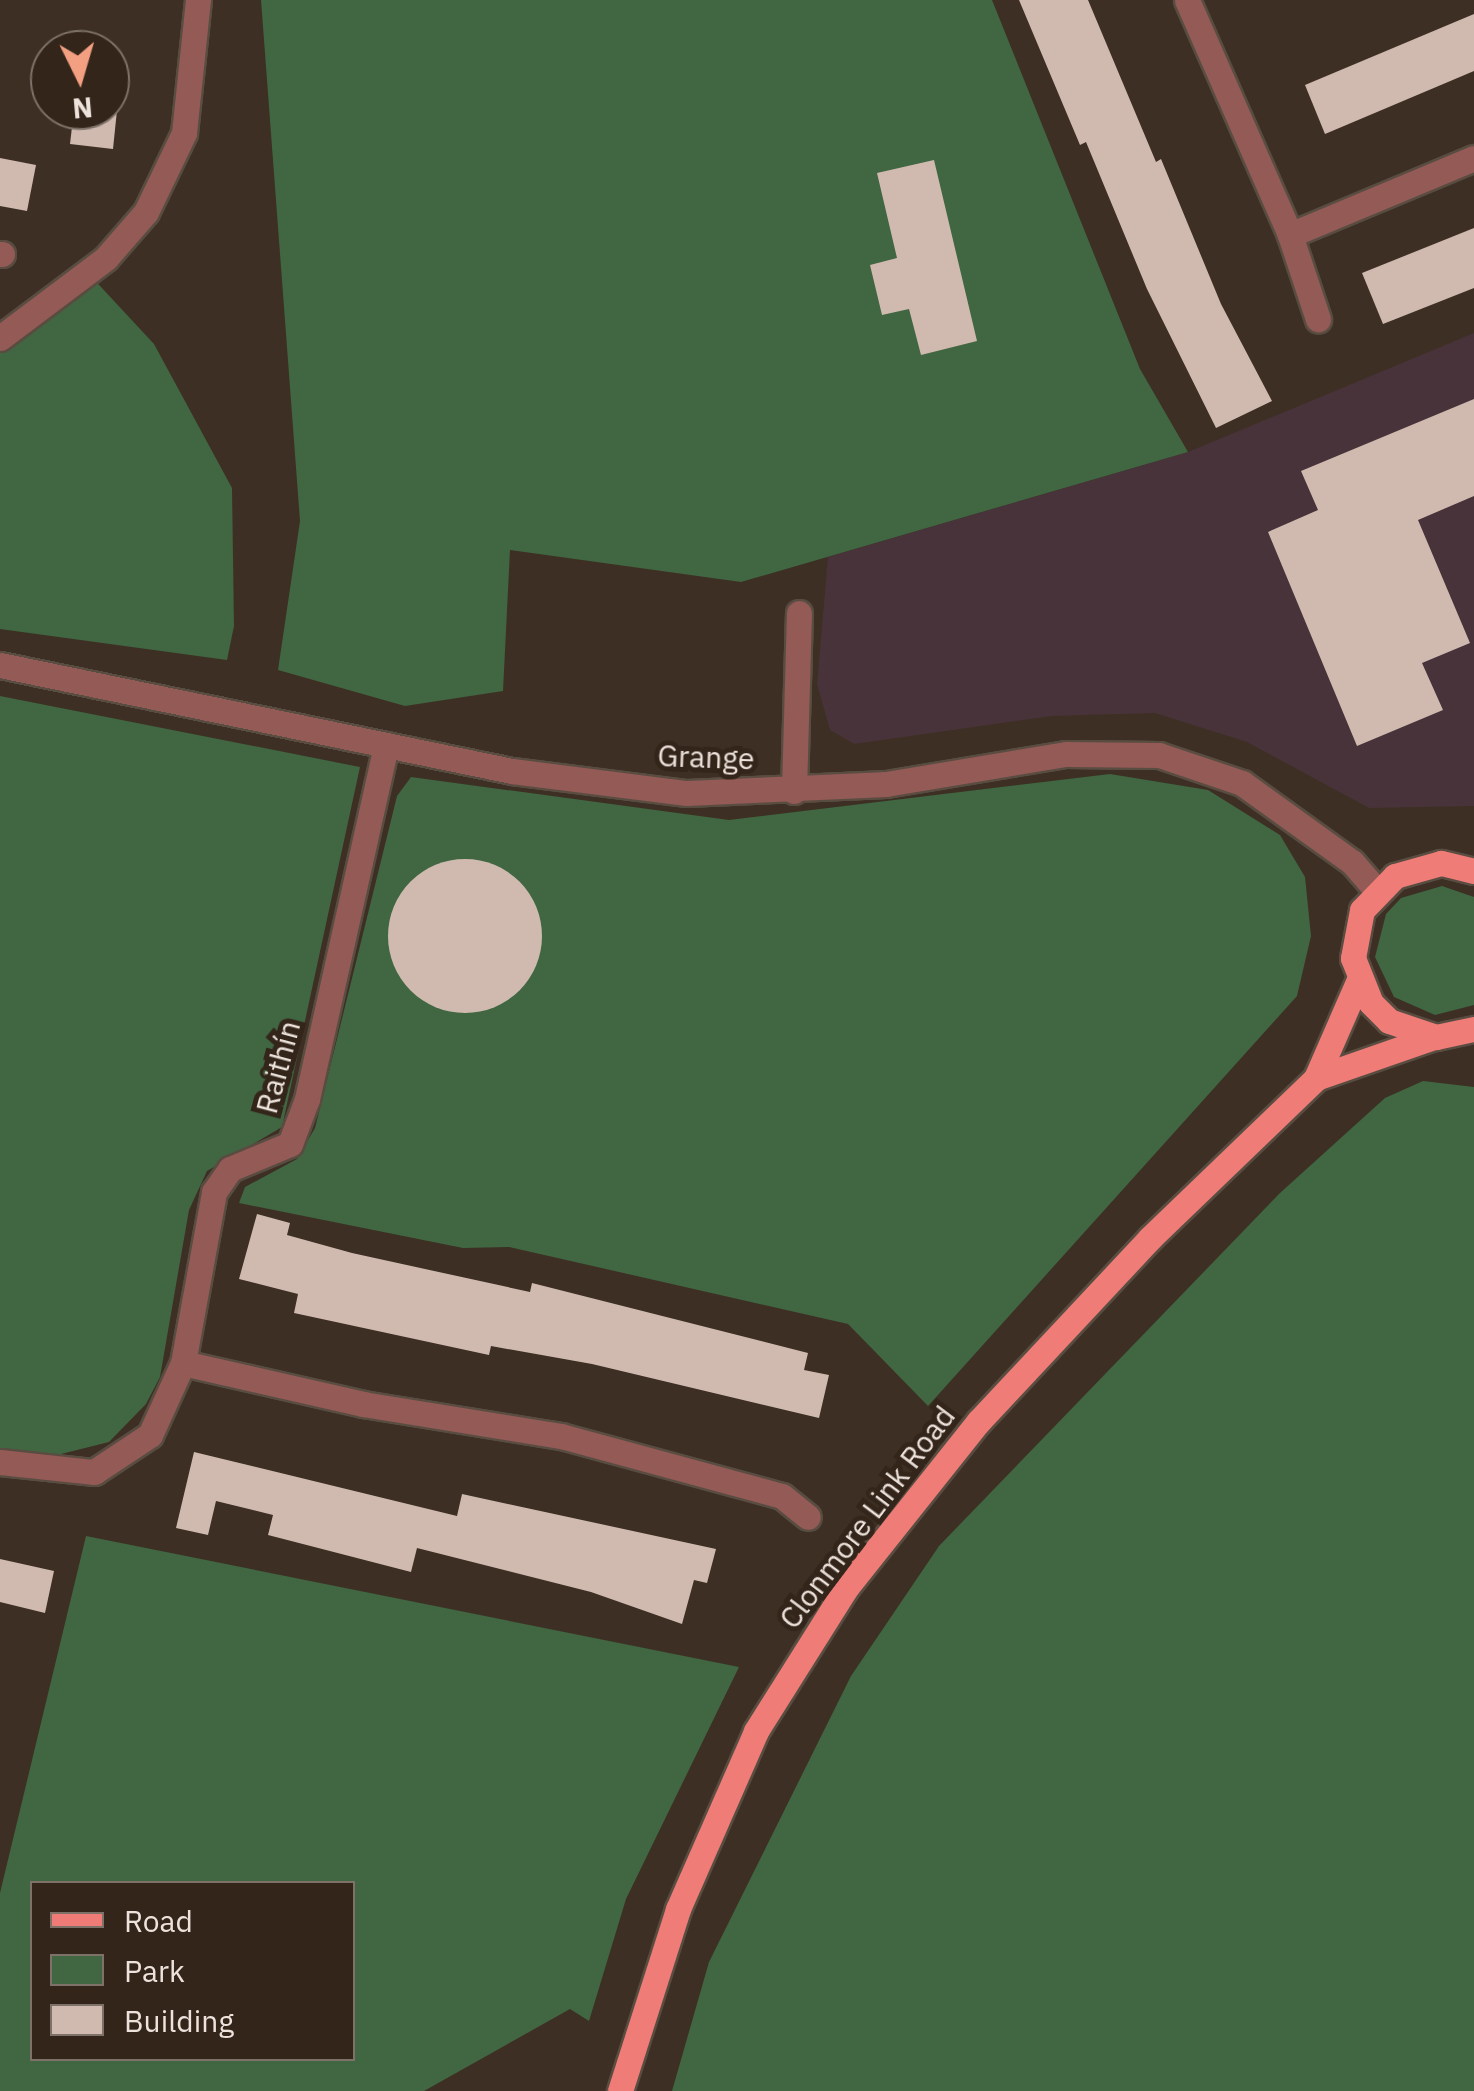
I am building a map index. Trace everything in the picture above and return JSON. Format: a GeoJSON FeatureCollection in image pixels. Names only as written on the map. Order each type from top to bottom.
{"type":"FeatureCollection","features":[{"type":"Feature","properties":{"kind":"main road"},"geometry":{"type":"LineString","coordinates":[[1436,1037],[1389,1021],[1358,982],[1354,933],[1376,890],[1418,866],[1474,854]]}},
{"type":"Feature","properties":{"kind":"main road"},"geometry":{"type":"LineString","coordinates":[[1441,863],[1474,871]]}},
{"type":"Feature","properties":{"kind":"main road","name":"Clonmore Link Road"},"geometry":{"type":"LineString","coordinates":[[620,2091],[678,1909],[756,1731],[846,1588],[979,1420],[1150,1238],[1316,1078],[1358,982]]}},
{"type":"Feature","properties":{"kind":"main road","name":"Clonmore Link Road"},"geometry":{"type":"LineString","coordinates":[[1316,1078],[1436,1037],[1474,1029]]}},
{"type":"Feature","properties":{"kind":"street"},"geometry":{"type":"LineString","coordinates":[[0,338],[106,258],[146,212],[184,133],[198,0]]}},
{"type":"Feature","properties":{"kind":"street"},"geometry":{"type":"LineString","coordinates":[[1187,0],[1290,234],[1318,319]]}},
{"type":"Feature","properties":{"kind":"street"},"geometry":{"type":"LineString","coordinates":[[1290,234],[1474,158]]}},
{"type":"Feature","properties":{"kind":"street"},"geometry":{"type":"LineString","coordinates":[[794,790],[799,613]]}},
{"type":"Feature","properties":{"kind":"street","name":"Grange"},"geometry":{"type":"LineString","coordinates":[[0,665],[280,718],[386,746],[512,772],[687,793],[886,784],[1066,754],[1158,755],[1242,783],[1352,862],[1376,890]]}},
{"type":"Feature","properties":{"kind":"street","name":"Raithín"},"geometry":{"type":"LineString","coordinates":[[0,1462],[94,1472],[150,1435],[183,1363],[214,1192],[230,1169],[290,1144],[308,1099],[386,746]]}},
{"type":"Feature","properties":{"kind":"street"},"geometry":{"type":"LineString","coordinates":[[183,1363],[363,1404],[560,1436],[782,1496],[808,1518]]}},
{"type":"Feature","properties":{"kind":"shaded area"},"geometry":{"type":"Polygon","coordinates":[[[1474,333],[1474,806],[1369,808],[1247,742],[1155,713],[1052,716],[854,744],[830,730],[817,684],[828,557],[1188,452],[1474,333]]]}},
{"type":"Feature","properties":{"kind":"green space"},"geometry":{"type":"Polygon","coordinates":[[[261,0],[992,0],[1140,369],[1188,452],[741,582],[510,550],[503,691],[405,706],[278,670],[300,521],[261,0]]]}},
{"type":"Feature","properties":{"kind":"green space"},"geometry":{"type":"Polygon","coordinates":[[[88,273],[154,344],[232,488],[234,626],[227,660],[0,629],[0,338],[88,273]]]}},
{"type":"Feature","properties":{"kind":"green space"},"geometry":{"type":"Polygon","coordinates":[[[0,696],[360,767],[282,1127],[207,1171],[189,1210],[160,1377],[146,1404],[109,1442],[45,1458],[0,1448],[0,696]]]}},
{"type":"Feature","properties":{"kind":"green space"},"geometry":{"type":"Polygon","coordinates":[[[1110,774],[1208,790],[1280,835],[1305,877],[1311,936],[1297,996],[928,1406],[848,1324],[509,1247],[463,1248],[239,1203],[245,1187],[297,1159],[315,1128],[397,796],[411,777],[729,820],[1110,774]]]}},
{"type":"Feature","properties":{"kind":"green space"},"geometry":{"type":"Polygon","coordinates":[[[1442,886],[1474,897],[1474,1005],[1435,1015],[1394,997],[1375,957],[1386,914],[1401,898],[1442,886]]]}},
{"type":"Feature","properties":{"kind":"green space"},"geometry":{"type":"Polygon","coordinates":[[[1423,1081],[1474,1087],[1474,2091],[672,2091],[709,1962],[851,1676],[939,1546],[1280,1193],[1385,1098],[1423,1081]]]}},
{"type":"Feature","properties":{"kind":"green space"},"geometry":{"type":"Polygon","coordinates":[[[86,1536],[739,1667],[626,1899],[589,2021],[570,2009],[424,2091],[0,2091],[0,1893],[86,1536]]]}},
{"type":"Feature","properties":{"kind":"building"},"geometry":{"type":"Polygon","coordinates":[[[1019,0],[1088,0],[1156,162],[1161,159],[1221,304],[1272,401],[1216,428],[1147,289],[1086,142],[1080,145],[1019,0]]]}},
{"type":"Feature","properties":{"kind":"building"},"geometry":{"type":"Polygon","coordinates":[[[1474,14],[1474,71],[1325,134],[1305,85],[1474,14]]]}},
{"type":"Feature","properties":{"kind":"building"},"geometry":{"type":"Polygon","coordinates":[[[72,130],[115,130],[113,149],[70,144],[72,130]]]}},
{"type":"Feature","properties":{"kind":"building"},"geometry":{"type":"Polygon","coordinates":[[[0,158],[36,165],[27,211],[0,206],[0,158]]]}},
{"type":"Feature","properties":{"kind":"building"},"geometry":{"type":"Polygon","coordinates":[[[934,160],[977,341],[921,355],[909,309],[882,315],[870,265],[897,258],[877,173],[934,160]]]}},
{"type":"Feature","properties":{"kind":"building"},"geometry":{"type":"Polygon","coordinates":[[[1474,228],[1474,288],[1383,324],[1362,273],[1474,228]]]}},
{"type":"Feature","properties":{"kind":"building"},"geometry":{"type":"Polygon","coordinates":[[[1474,399],[1474,496],[1418,520],[1470,643],[1422,663],[1443,710],[1357,746],[1268,532],[1318,510],[1301,471],[1474,399]]]}},
{"type":"Feature","properties":{"kind":"building"},"geometry":{"type":"Polygon","coordinates":[[[465,859],[494,865],[519,882],[536,907],[542,936],[536,965],[519,990],[494,1007],[465,1013],[436,1007],[411,990],[394,965],[388,936],[394,907],[411,882],[436,865],[465,859]]]}},
{"type":"Feature","properties":{"kind":"building"},"geometry":{"type":"Polygon","coordinates":[[[257,1214],[290,1223],[287,1235],[352,1253],[530,1292],[532,1283],[808,1353],[804,1370],[829,1375],[819,1418],[592,1364],[491,1346],[489,1355],[294,1313],[298,1294],[239,1279],[257,1214]]]}},
{"type":"Feature","properties":{"kind":"building"},"geometry":{"type":"Polygon","coordinates":[[[194,1452],[457,1516],[462,1494],[716,1549],[707,1583],[694,1580],[682,1624],[591,1592],[417,1548],[411,1572],[268,1535],[273,1515],[216,1501],[208,1535],[176,1528],[194,1452]]]}},
{"type":"Feature","properties":{"kind":"building"},"geometry":{"type":"Polygon","coordinates":[[[0,1559],[54,1571],[45,1613],[0,1602],[0,1559]]]}}]}
